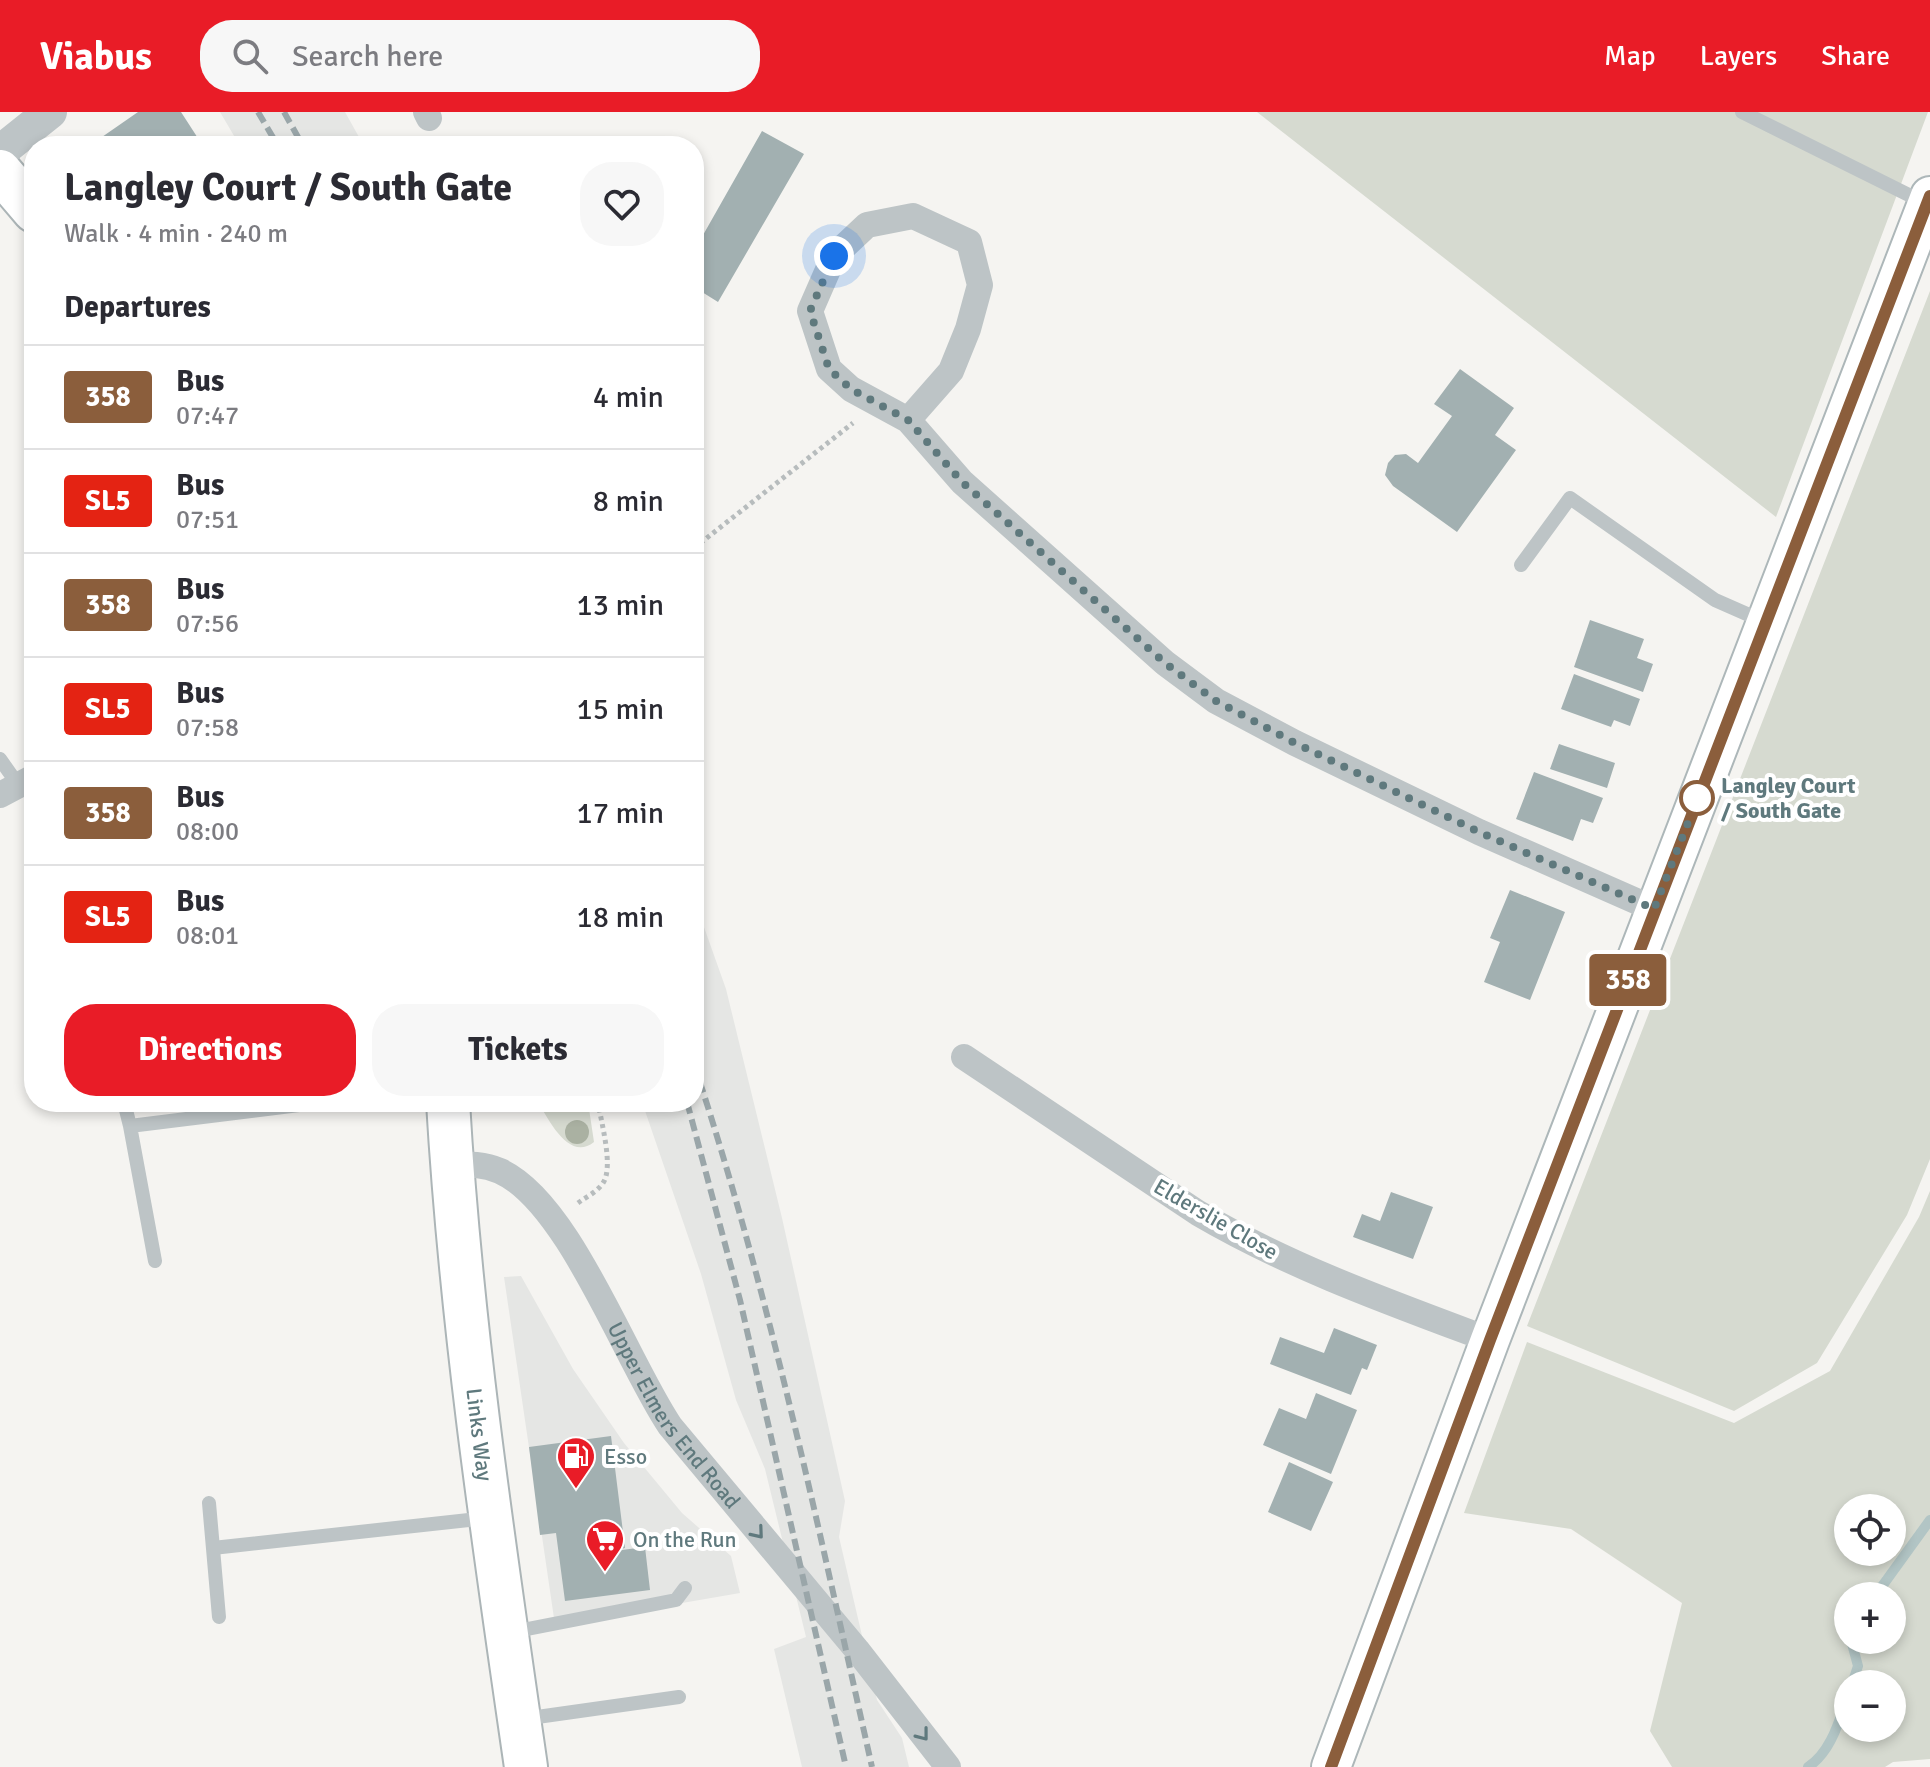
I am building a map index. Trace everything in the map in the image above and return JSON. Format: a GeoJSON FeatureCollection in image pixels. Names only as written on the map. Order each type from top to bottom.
{"type":"FeatureCollection","features":[{"type":"Feature","properties":{"kind":"main road"},"geometry":{"type":"LineString","coordinates":[[0,171],[24,199]]}},
{"type":"Feature","properties":{"kind":"main road"},"geometry":{"type":"LineString","coordinates":[[1331,1767],[1654,909],[1928,200]]}},
{"type":"Feature","properties":{"kind":"main road","name":"Links Way"},"geometry":{"type":"LineString","coordinates":[[449,1112],[459,1263],[490,1517],[526,1767]]}},
{"type":"Feature","properties":{"kind":"street"},"geometry":{"type":"LineString","coordinates":[[0,152],[50,112]]}},
{"type":"Feature","properties":{"kind":"street"},"geometry":{"type":"LineString","coordinates":[[908,420],[951,371],[968,329],[980,285],[969,242],[913,216],[867,225],[834,256],[810,311],[829,369],[851,389],[908,420],[962,482],[1165,663],[1216,701],[1479,832],[1654,909]]}},
{"type":"Feature","properties":{"kind":"street","name":"Elderslie Close"},"geometry":{"type":"LineString","coordinates":[[964,1057],[1198,1213],[1238,1236],[1278,1257],[1490,1340]]}},
{"type":"Feature","properties":{"kind":"street","name":"Upper Elmers End Road"},"geometry":{"type":"LineString","coordinates":[[452,1165],[476,1164],[503,1172],[532,1196],[553,1221],[583,1267],[646,1389],[670,1426],[857,1650],[948,1767]]}},
{"type":"Feature","properties":{"kind":"lane"},"geometry":{"type":"LineString","coordinates":[[1742,112],[1928,200]]}},
{"type":"Feature","properties":{"kind":"lane"},"geometry":{"type":"LineString","coordinates":[[1521,565],[1570,498],[1715,600],[1765,622]]}},
{"type":"Feature","properties":{"kind":"lane"},"geometry":{"type":"LineString","coordinates":[[0,759],[18,786]]}},
{"type":"Feature","properties":{"kind":"lane"},"geometry":{"type":"LineString","coordinates":[[126,1112],[155,1261]]}},
{"type":"Feature","properties":{"kind":"lane"},"geometry":{"type":"LineString","coordinates":[[130,1126],[243,1112]]}},
{"type":"Feature","properties":{"kind":"lane"},"geometry":{"type":"LineString","coordinates":[[209,1503],[219,1617]]}},
{"type":"Feature","properties":{"kind":"lane"},"geometry":{"type":"LineString","coordinates":[[213,1548],[490,1517]]}},
{"type":"Feature","properties":{"kind":"lane"},"geometry":{"type":"LineString","coordinates":[[507,1633],[676,1600],[685,1588]]}},
{"type":"Feature","properties":{"kind":"lane"},"geometry":{"type":"LineString","coordinates":[[519,1720],[679,1697]]}},
{"type":"Feature","properties":{"kind":"path"},"geometry":{"type":"LineString","coordinates":[[704,540],[879,402]]}},
{"type":"Feature","properties":{"kind":"path"},"geometry":{"type":"LineString","coordinates":[[553,1221],[601,1187],[606,1177],[608,1166],[600,1112]]}},
{"type":"Feature","properties":{"kind":"shaded area"},"geometry":{"type":"Polygon","coordinates":[[[220,112],[345,112],[358,136],[234,136],[220,112]]]}},
{"type":"Feature","properties":{"kind":"shaded area"},"geometry":{"type":"Polygon","coordinates":[[[1257,112],[1928,112],[1776,517],[1257,112]]]}},
{"type":"Feature","properties":{"kind":"shaded area"},"geometry":{"type":"Polygon","coordinates":[[[1930,291],[1930,1159],[1907,1215],[1817,1363],[1734,1411],[1527,1326],[1930,291]]]}},
{"type":"Feature","properties":{"kind":"shaded area"},"geometry":{"type":"Polygon","coordinates":[[[704,927],[726,989],[782,1218],[845,1501],[839,1537],[877,1700],[902,1738],[909,1767],[802,1767],[774,1649],[806,1637],[765,1469],[736,1400],[701,1274],[645,1112],[704,1112],[704,927]]]}},
{"type":"Feature","properties":{"kind":"shaded area"},"geometry":{"type":"Polygon","coordinates":[[[544,1112],[590,1112],[594,1142],[585,1147],[576,1147],[554,1128],[544,1112]]]}},
{"type":"Feature","properties":{"kind":"shaded area"},"geometry":{"type":"Polygon","coordinates":[[[1930,1191],[1930,1759],[1893,1762],[1885,1767],[1672,1767],[1650,1731],[1682,1603],[1571,1529],[1464,1513],[1527,1342],[1734,1423],[1830,1371],[1919,1217],[1930,1191]]]}},
{"type":"Feature","properties":{"kind":"shaded area"},"geometry":{"type":"Polygon","coordinates":[[[521,1276],[573,1369],[624,1443],[682,1513],[731,1556],[740,1593],[555,1625],[504,1277],[521,1276]]]}},
{"type":"Feature","properties":{"kind":"building"},"geometry":{"type":"Polygon","coordinates":[[[138,112],[181,112],[197,136],[103,136],[138,112]]]}},
{"type":"Feature","properties":{"kind":"building"},"geometry":{"type":"Polygon","coordinates":[[[762,131],[804,154],[718,302],[704,293],[704,233],[762,131]]]}},
{"type":"Feature","properties":{"kind":"building"},"geometry":{"type":"Polygon","coordinates":[[[1460,369],[1514,408],[1495,435],[1516,450],[1457,532],[1393,486],[1385,475],[1388,463],[1395,455],[1406,454],[1418,463],[1452,416],[1434,404],[1460,369]]]}},
{"type":"Feature","properties":{"kind":"building"},"geometry":{"type":"Polygon","coordinates":[[[1590,620],[1644,639],[1637,658],[1653,664],[1643,692],[1574,667],[1590,620]]]}},
{"type":"Feature","properties":{"kind":"building"},"geometry":{"type":"Polygon","coordinates":[[[1574,674],[1640,699],[1630,726],[1614,720],[1611,727],[1561,709],[1574,674]]]}},
{"type":"Feature","properties":{"kind":"building"},"geometry":{"type":"Polygon","coordinates":[[[1559,744],[1615,763],[1607,788],[1550,769],[1559,744]]]}},
{"type":"Feature","properties":{"kind":"building"},"geometry":{"type":"Polygon","coordinates":[[[1534,772],[1603,798],[1593,823],[1581,819],[1573,841],[1516,819],[1534,772]]]}},
{"type":"Feature","properties":{"kind":"building"},"geometry":{"type":"Polygon","coordinates":[[[1510,890],[1565,912],[1530,1000],[1484,982],[1500,942],[1490,938],[1510,890]]]}},
{"type":"Feature","properties":{"kind":"building"},"geometry":{"type":"Polygon","coordinates":[[[1391,1192],[1433,1207],[1413,1259],[1353,1237],[1362,1214],[1380,1221],[1391,1192]]]}},
{"type":"Feature","properties":{"kind":"building"},"geometry":{"type":"Polygon","coordinates":[[[1334,1328],[1377,1345],[1367,1370],[1362,1368],[1351,1395],[1270,1364],[1280,1337],[1324,1353],[1334,1328]]]}},
{"type":"Feature","properties":{"kind":"building"},"geometry":{"type":"Polygon","coordinates":[[[1316,1393],[1357,1410],[1331,1474],[1263,1445],[1279,1408],[1306,1419],[1316,1393]]]}},
{"type":"Feature","properties":{"kind":"building","name":"Esso"},"geometry":{"type":"Polygon","coordinates":[[[611,1436],[625,1548],[614,1551],[645,1547],[650,1590],[565,1601],[556,1533],[540,1535],[529,1447],[611,1436]]]}},
{"type":"Feature","properties":{"kind":"building"},"geometry":{"type":"Polygon","coordinates":[[[1289,1462],[1333,1482],[1311,1531],[1268,1512],[1289,1462]]]}},
{"type":"Feature","properties":{"kind":"waterway"},"geometry":{"type":"LineString","coordinates":[[1885,1582],[1930,1520]]}},
{"type":"Feature","properties":{"kind":"waterway"},"geometry":{"type":"LineString","coordinates":[[1855,1654],[1857,1670]]}},
{"type":"Feature","properties":{"kind":"waterway"},"geometry":{"type":"LineString","coordinates":[[1808,1767],[1823,1753],[1834,1732]]}},
{"type":"Feature","properties":{"kind":"railway"},"geometry":{"type":"LineString","coordinates":[[258,112],[272,136]]}},
{"type":"Feature","properties":{"kind":"railway"},"geometry":{"type":"LineString","coordinates":[[284,112],[297,136]]}},
{"type":"Feature","properties":{"kind":"railway"},"geometry":{"type":"LineString","coordinates":[[704,1096],[770,1325],[872,1767]]}},
{"type":"Feature","properties":{"kind":"railway"},"geometry":{"type":"LineString","coordinates":[[690,1112],[740,1300],[846,1767]]}},
{"type":"Feature","properties":{"kind":"bus line","name":"358"},"geometry":{"type":"LineString","coordinates":[[1331,1767],[1654,909],[1930,196]]}},
{"type":"Feature","properties":{"kind":"place","name":"Langley Court / South Gate"},"geometry":{"type":"Point","coordinates":[1697,798]}},
{"type":"Feature","properties":{"kind":"place","name":"Esso"},"geometry":{"type":"Point","coordinates":[576,1490]}},
{"type":"Feature","properties":{"kind":"place","name":"On the Run"},"geometry":{"type":"Point","coordinates":[605,1573]}},
{"type":"Feature","properties":{"kind":"route"},"geometry":{"type":"LineString","coordinates":[[834,256],[810,311],[829,369],[851,389],[908,420],[962,482],[1165,663],[1216,701],[1479,832],[1654,909],[1699,795],[1697,798]]}}]}
